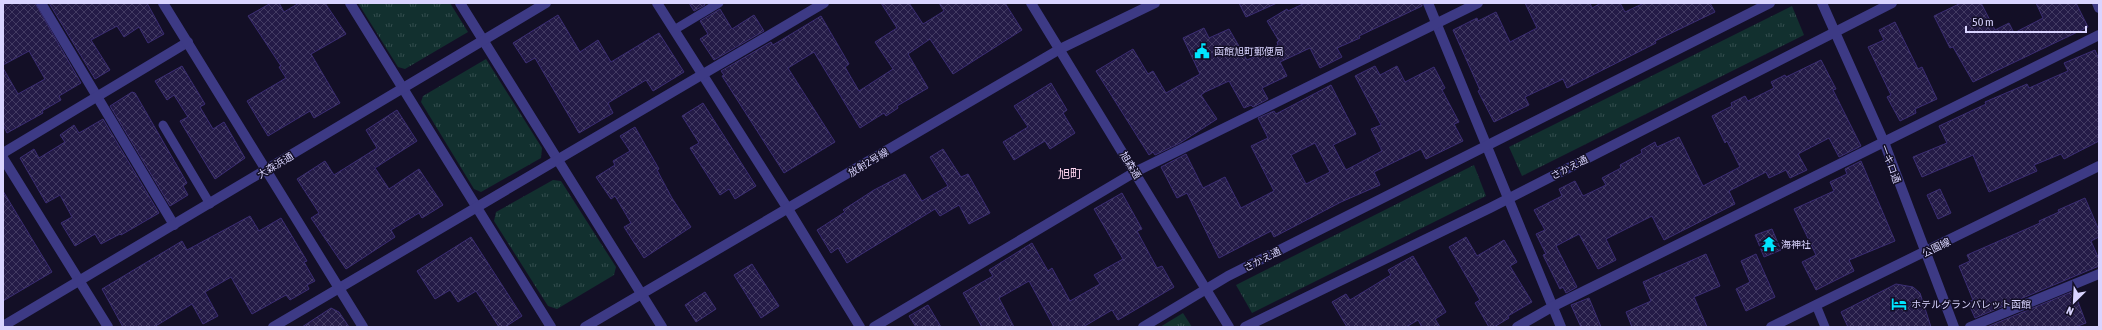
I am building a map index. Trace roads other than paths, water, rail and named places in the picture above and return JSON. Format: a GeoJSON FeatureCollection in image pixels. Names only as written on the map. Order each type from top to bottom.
{"type":"FeatureCollection","features":[{"type":"Feature","properties":{"kind":"street"},"geometry":{"type":"LineString","coordinates":[[41,3],[174,225]]}},
{"type":"Feature","properties":{"kind":"street"},"geometry":{"type":"LineString","coordinates":[[163,3],[363,327]]}},
{"type":"Feature","properties":{"kind":"street"},"geometry":{"type":"LineString","coordinates":[[350,3],[551,327]]}},
{"type":"Feature","properties":{"kind":"street"},"geometry":{"type":"LineString","coordinates":[[460,3],[662,327]]}},
{"type":"Feature","properties":{"kind":"street","name":"大森浜通"},"geometry":{"type":"LineString","coordinates":[[3,326],[266,171],[546,3]]}},
{"type":"Feature","properties":{"kind":"street"},"geometry":{"type":"LineString","coordinates":[[657,3],[788,209],[860,327]]}},
{"type":"Feature","properties":{"kind":"street"},"geometry":{"type":"LineString","coordinates":[[273,327],[824,3]]}},
{"type":"Feature","properties":{"kind":"street","name":"旭森通"},"geometry":{"type":"LineString","coordinates":[[1031,3],[1229,327]]}},
{"type":"Feature","properties":{"kind":"street","name":"放射2号線"},"geometry":{"type":"LineString","coordinates":[[585,327],[1060,49],[1155,3]]}},
{"type":"Feature","properties":{"kind":"street"},"geometry":{"type":"LineString","coordinates":[[1428,3],[1488,145],[1561,327]]}},
{"type":"Feature","properties":{"kind":"street"},"geometry":{"type":"LineString","coordinates":[[874,327],[1135,172],[1478,3]]}},
{"type":"Feature","properties":{"kind":"street","name":"さかえ通"},"geometry":{"type":"LineString","coordinates":[[1143,327],[1206,288],[1770,3]]}},
{"type":"Feature","properties":{"kind":"street","name":"一キロ通"},"geometry":{"type":"LineString","coordinates":[[1822,3],[1884,142],[1924,253],[1954,327]]}},
{"type":"Feature","properties":{"kind":"street","name":"さかえ通"},"geometry":{"type":"LineString","coordinates":[[1245,327],[1508,198],[1892,3]]}},
{"type":"Feature","properties":{"kind":"street"},"geometry":{"type":"LineString","coordinates":[[2097,3],[2099,8]]}},
{"type":"Feature","properties":{"kind":"street"},"geometry":{"type":"LineString","coordinates":[[1517,327],[1552,307],[2099,34]]}},
{"type":"Feature","properties":{"kind":"street"},"geometry":{"type":"LineString","coordinates":[[3,153],[188,42]]}},
{"type":"Feature","properties":{"kind":"street"},"geometry":{"type":"LineString","coordinates":[[3,158],[108,327]]}},
{"type":"Feature","properties":{"kind":"street","name":"公園線"},"geometry":{"type":"LineString","coordinates":[[1771,327],[2099,166]]}},
{"type":"Feature","properties":{"kind":"street"},"geometry":{"type":"LineString","coordinates":[[1970,327],[2099,274]]}},
{"type":"Feature","properties":{"kind":"lane"},"geometry":{"type":"LineString","coordinates":[[674,30],[720,3]]}},
{"type":"Feature","properties":{"kind":"lane"},"geometry":{"type":"LineString","coordinates":[[163,125],[210,204]]}},
{"type":"Feature","properties":{"kind":"lane"},"geometry":{"type":"LineString","coordinates":[[1816,305],[1825,327]]}},
{"type":"Feature","properties":{"kind":"place","name":"函館旭町郵便局"},"geometry":{"type":"Point","coordinates":[1202,51]}},
{"type":"Feature","properties":{"kind":"place","name":"海神社"},"geometry":{"type":"Point","coordinates":[1769,244]}},
{"type":"Feature","properties":{"kind":"place","name":"ホテルグランパレット函館"},"geometry":{"type":"Point","coordinates":[1899,304]}},
{"type":"Feature","properties":{"kind":"district","name":"旭町"},"geometry":{"type":"Point","coordinates":[1070,174]}}]}
